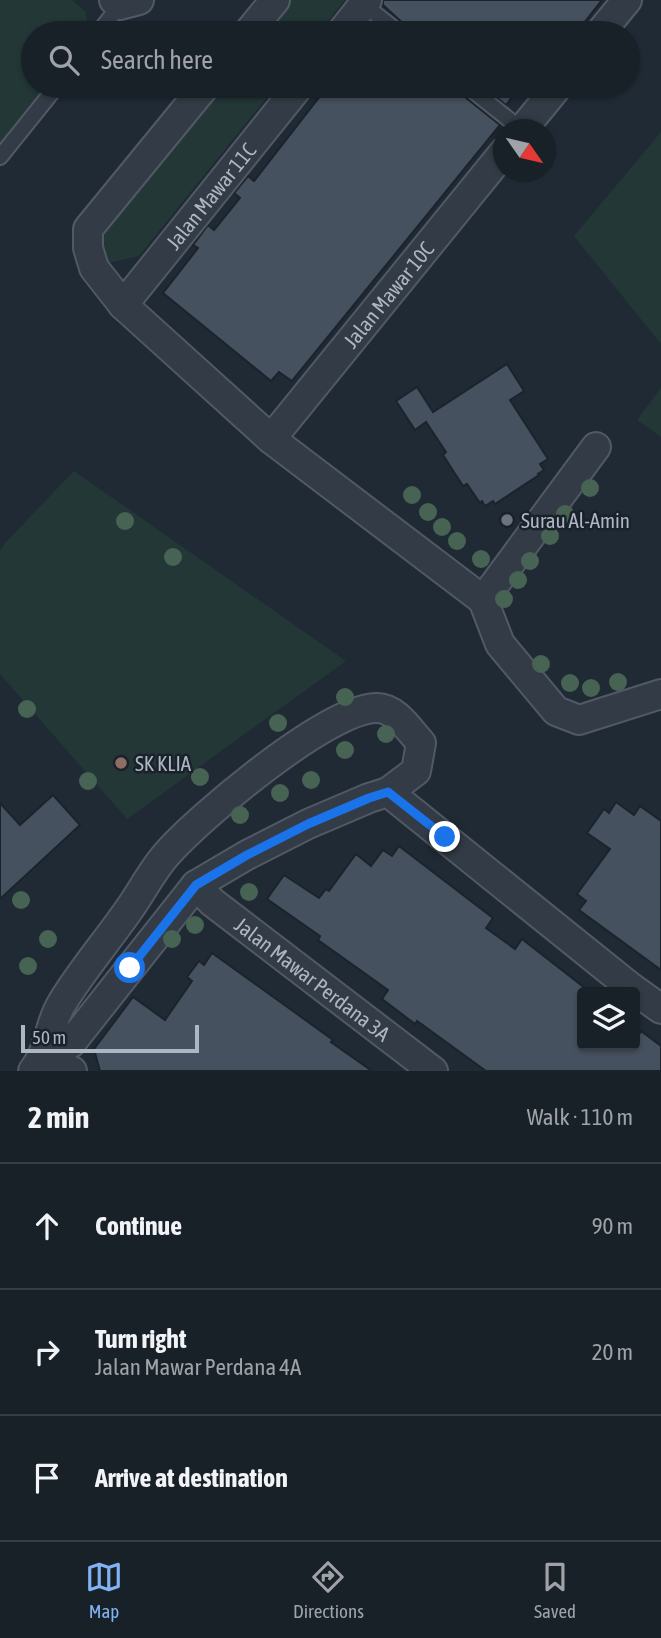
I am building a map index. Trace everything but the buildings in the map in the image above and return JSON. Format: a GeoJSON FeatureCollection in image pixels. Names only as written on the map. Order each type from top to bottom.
{"type":"FeatureCollection","features":[{"type":"Feature","properties":{"kind":"street"},"geometry":{"type":"LineString","coordinates":[[257,21],[275,0]]}},
{"type":"Feature","properties":{"kind":"street"},"geometry":{"type":"LineString","coordinates":[[610,21],[627,0]]}},
{"type":"Feature","properties":{"kind":"street"},"geometry":{"type":"LineString","coordinates":[[351,21],[366,2]]}},
{"type":"Feature","properties":{"kind":"street"},"geometry":{"type":"LineString","coordinates":[[195,98],[88,229],[88,248],[94,268],[123,305],[271,439],[483,600],[500,644],[556,712],[579,720],[661,694]]}},
{"type":"Feature","properties":{"kind":"street","name":"Jalan Mawar 11C"},"geometry":{"type":"LineString","coordinates":[[123,305],[289,98]]}},
{"type":"Feature","properties":{"kind":"street"},"geometry":{"type":"LineString","coordinates":[[531,119],[548,98]]}},
{"type":"Feature","properties":{"kind":"street","name":"Jalan Mawar 10C"},"geometry":{"type":"LineString","coordinates":[[271,439],[493,164]]}},
{"type":"Feature","properties":{"kind":"street"},"geometry":{"type":"LineString","coordinates":[[483,600],[596,447]]}},
{"type":"Feature","properties":{"kind":"street"},"geometry":{"type":"LineString","coordinates":[[378,708],[397,715],[421,743],[416,771],[388,792],[308,824],[196,885],[71,1043],[38,1064],[60,1006],[164,856],[215,806],[316,732],[357,712],[378,708]]}},
{"type":"Feature","properties":{"kind":"street"},"geometry":{"type":"LineString","coordinates":[[388,792],[661,1009]]}},
{"type":"Feature","properties":{"kind":"street","name":"Jalan Mawar Perdana 3A"},"geometry":{"type":"LineString","coordinates":[[196,885],[212,902],[433,1071]]}},
{"type":"Feature","properties":{"kind":"street"},"geometry":{"type":"LineString","coordinates":[[38,1064],[72,1071]]}},
{"type":"Feature","properties":{"kind":"lane"},"geometry":{"type":"LineString","coordinates":[[108,21],[124,2]]}},
{"type":"Feature","properties":{"kind":"lane"},"geometry":{"type":"LineString","coordinates":[[366,2],[387,21]]}},
{"type":"Feature","properties":{"kind":"lane"},"geometry":{"type":"LineString","coordinates":[[0,158],[48,98]]}},
{"type":"Feature","properties":{"kind":"lane"},"geometry":{"type":"LineString","coordinates":[[482,98],[508,119]]}},
{"type":"Feature","properties":{"kind":"green space"},"geometry":{"type":"Polygon","coordinates":[[[0,0],[72,0],[86,12],[86,21],[21,21],[21,98],[38,98],[0,146],[0,0]]]}},
{"type":"Feature","properties":{"kind":"green space"},"geometry":{"type":"Polygon","coordinates":[[[287,0],[345,0],[328,21],[269,21],[287,0]]]}},
{"type":"Feature","properties":{"kind":"green space"},"geometry":{"type":"Polygon","coordinates":[[[207,98],[266,98],[139,256],[108,263],[98,255],[95,241],[207,98]]]}},
{"type":"Feature","properties":{"kind":"green space"},"geometry":{"type":"Polygon","coordinates":[[[661,132],[661,344],[574,236],[661,132]]]}},
{"type":"Feature","properties":{"kind":"green space"},"geometry":{"type":"Polygon","coordinates":[[[661,388],[661,437],[637,420],[661,388]]]}},
{"type":"Feature","properties":{"kind":"green space","name":"SK KLIA"},"geometry":{"type":"Polygon","coordinates":[[[74,471],[346,661],[127,819],[0,674],[0,551],[74,471]]]}},
{"type":"Feature","properties":{"kind":"place","name":"Surau Al-Amin"},"geometry":{"type":"Point","coordinates":[507,520]}},
{"type":"Feature","properties":{"kind":"place","name":"SK KLIA"},"geometry":{"type":"Point","coordinates":[121,763]}},
{"type":"Feature","properties":{"kind":"route"},"geometry":{"type":"LineString","coordinates":[[130,968],[196,885],[308,824],[369,798],[388,792],[445,837]]}}]}
